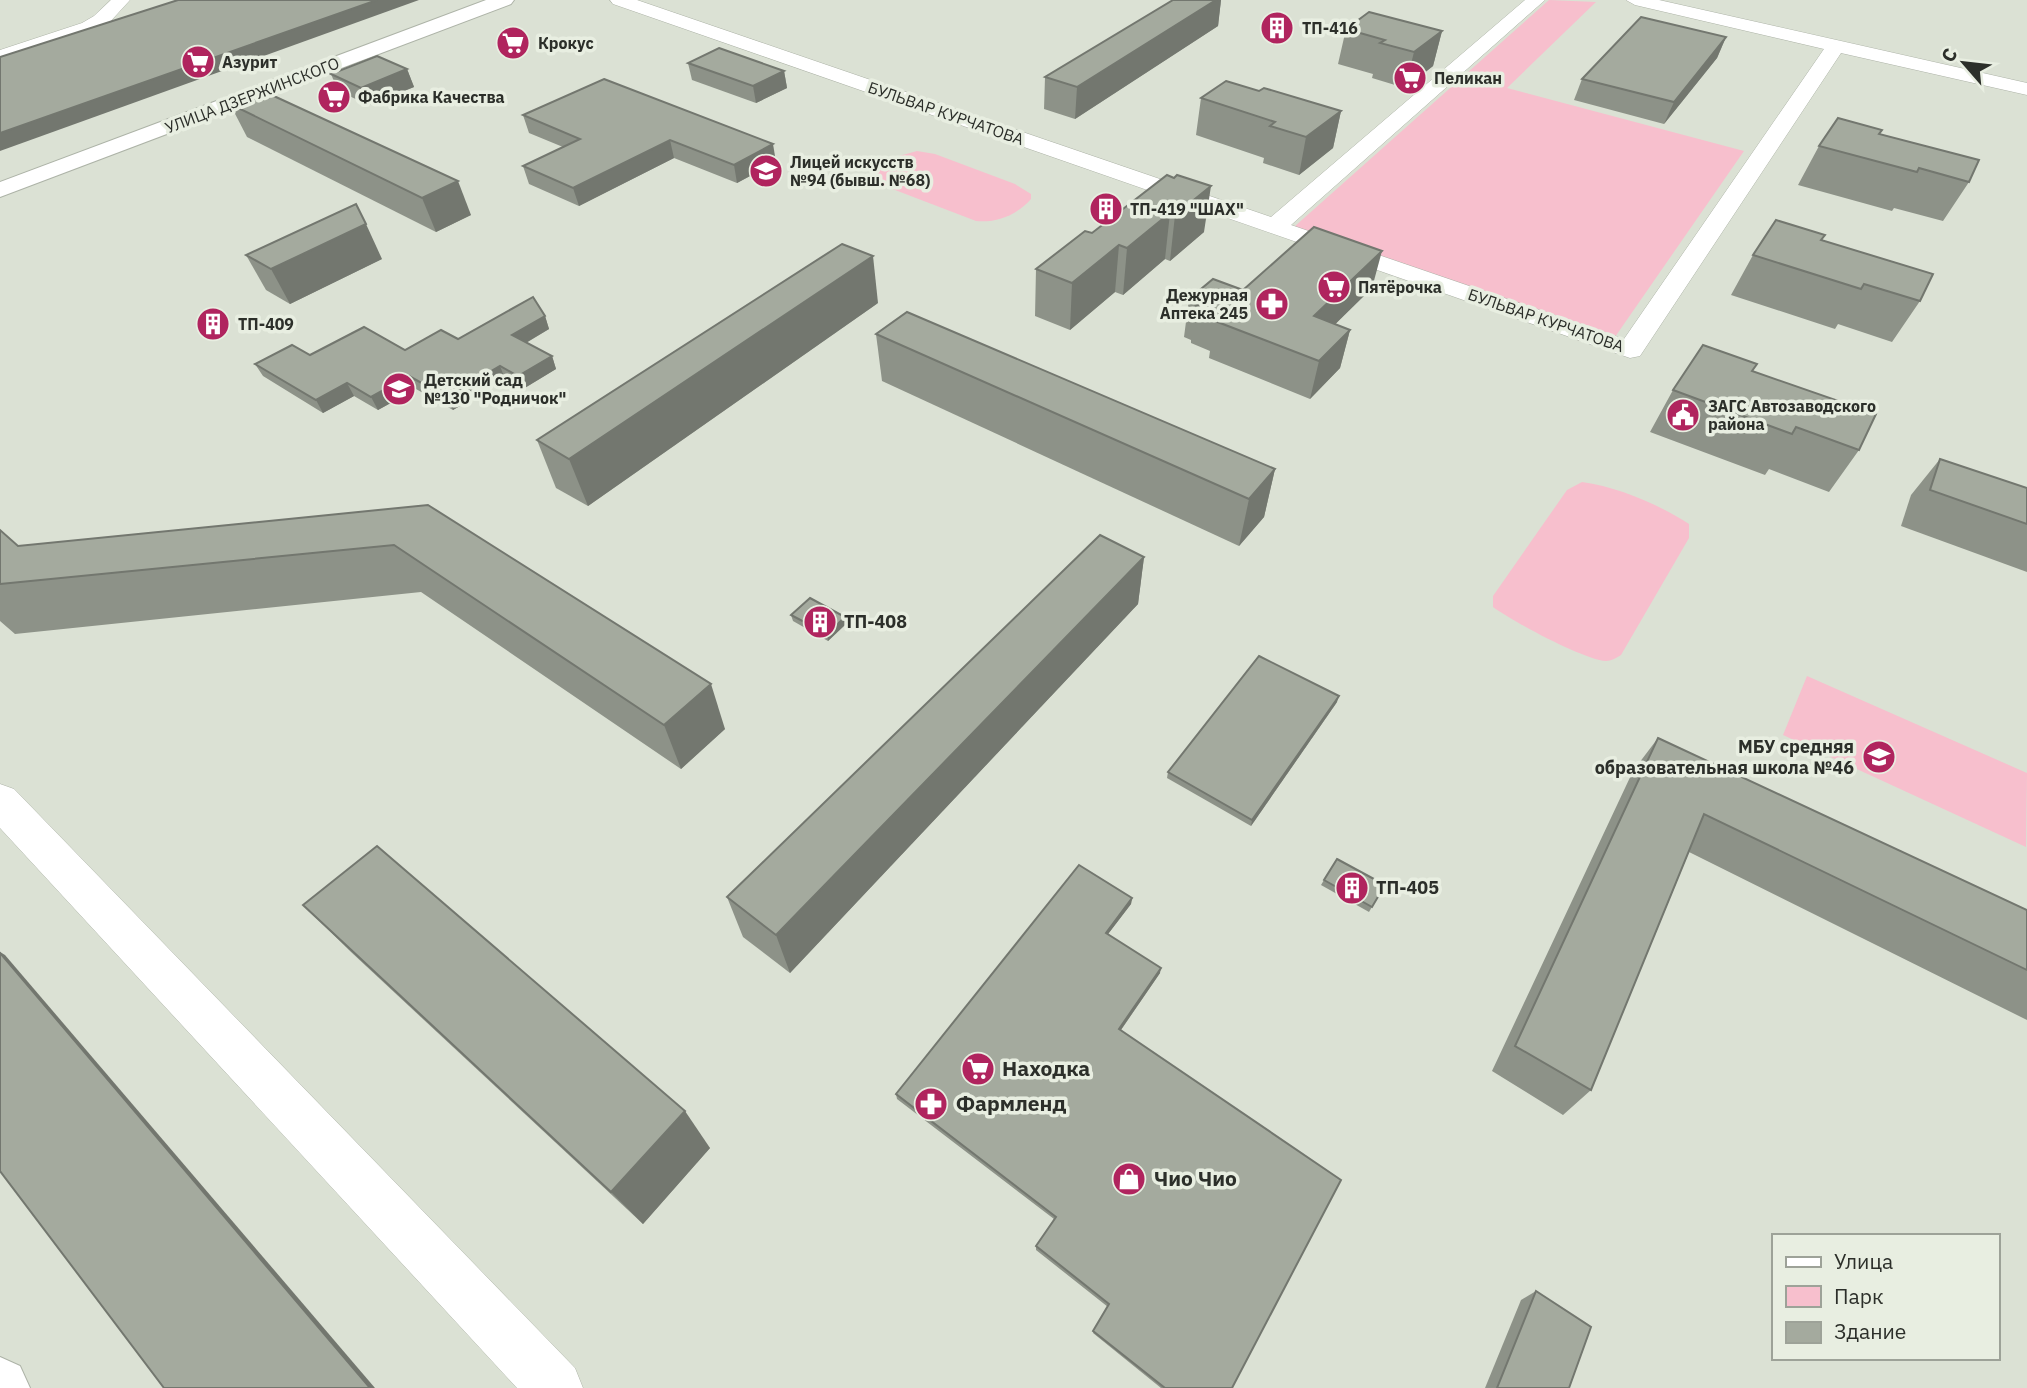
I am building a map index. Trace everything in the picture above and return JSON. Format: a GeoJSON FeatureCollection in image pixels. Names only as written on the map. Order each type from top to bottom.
{"type":"FeatureCollection","features":[{"type":"Feature","properties":{"kind":"main road","name":"УЛИЦА ДЗЕРЖИНСКОГО"},"geometry":{"type":"LineString","coordinates":[[0,190],[504,0]]}},
{"type":"Feature","properties":{"kind":"street"},"geometry":{"type":"LineString","coordinates":[[0,56],[89,27],[101,20],[121,0]]}},
{"type":"Feature","properties":{"kind":"street","name":"БУЛЬВАР КУРЧАТОВА"},"geometry":{"type":"LineString","coordinates":[[619,0],[1630,350],[1836,46]]}},
{"type":"Feature","properties":{"kind":"street"},"geometry":{"type":"LineString","coordinates":[[1274,227],[1536,0]]}},
{"type":"Feature","properties":{"kind":"street"},"geometry":{"type":"LineString","coordinates":[[1635,0],[2027,89]]}},
{"type":"Feature","properties":{"kind":"street"},"geometry":{"type":"LineString","coordinates":[[0,801],[555,1388]]}},
{"type":"Feature","properties":{"kind":"green space"},"geometry":{"type":"Polygon","coordinates":[[[1549,0],[1596,2],[1507,88],[1744,151],[1615,337],[1294,227],[1549,0]]]}},
{"type":"Feature","properties":{"kind":"green space"},"geometry":{"type":"Polygon","coordinates":[[[917,151],[935,154],[1015,184],[1031,194],[1031,199],[1006,217],[976,221],[882,185],[871,176],[873,171],[899,156],[917,151]]]}},
{"type":"Feature","properties":{"kind":"green space"},"geometry":{"type":"Polygon","coordinates":[[[1582,482],[1637,497],[1689,524],[1689,538],[1621,655],[1608,661],[1566,647],[1493,607],[1493,596],[1567,490],[1582,482]]]}},
{"type":"Feature","properties":{"kind":"green space"},"geometry":{"type":"Polygon","coordinates":[[[1807,676],[2027,773],[2026,847],[1783,735],[1807,676]]]}},
{"type":"Feature","properties":{"kind":"building"},"geometry":{"type":"Polygon","coordinates":[[[178,0],[377,0],[0,133],[0,57],[178,0]]]}},
{"type":"Feature","properties":{"kind":"building"},"geometry":{"type":"Polygon","coordinates":[[[1173,0],[1216,0],[1077,87],[1045,77],[1173,0]]]}},
{"type":"Feature","properties":{"kind":"building"},"geometry":{"type":"Polygon","coordinates":[[[1369,12],[1442,31],[1414,52],[1380,43],[1385,40],[1346,29],[1369,12]]]}},
{"type":"Feature","properties":{"kind":"building"},"geometry":{"type":"Polygon","coordinates":[[[1641,17],[1726,37],[1674,102],[1582,79],[1641,17]]]}},
{"type":"Feature","properties":{"kind":"building"},"geometry":{"type":"Polygon","coordinates":[[[719,48],[784,71],[753,86],[688,63],[719,48]]]}},
{"type":"Feature","properties":{"kind":"building"},"geometry":{"type":"Polygon","coordinates":[[[377,56],[407,69],[361,88],[331,74],[377,56]]]}},
{"type":"Feature","properties":{"kind":"building"},"geometry":{"type":"Polygon","coordinates":[[[604,79],[773,144],[734,165],[670,140],[573,188],[523,166],[580,139],[523,115],[604,79]]]}},
{"type":"Feature","properties":{"kind":"building"},"geometry":{"type":"Polygon","coordinates":[[[1226,81],[1259,91],[1264,88],[1341,111],[1306,137],[1270,126],[1275,122],[1201,98],[1226,81]]]}},
{"type":"Feature","properties":{"kind":"building"},"geometry":{"type":"Polygon","coordinates":[[[263,91],[458,181],[422,198],[230,104],[263,91]]]}},
{"type":"Feature","properties":{"kind":"building"},"geometry":{"type":"Polygon","coordinates":[[[1838,118],[1882,130],[1879,134],[1979,160],[1969,182],[1919,168],[1917,172],[1819,146],[1838,118]]]}},
{"type":"Feature","properties":{"kind":"building"},"geometry":{"type":"Polygon","coordinates":[[[1167,175],[1174,178],[1177,175],[1211,186],[1175,215],[1170,213],[1127,248],[1119,245],[1072,283],[1036,269],[1085,231],[1092,233],[1167,175]]]}},
{"type":"Feature","properties":{"kind":"building"},"geometry":{"type":"Polygon","coordinates":[[[356,204],[366,224],[271,269],[246,255],[356,204]]]}},
{"type":"Feature","properties":{"kind":"building"},"geometry":{"type":"Polygon","coordinates":[[[1776,220],[1825,235],[1821,240],[1933,274],[1920,301],[1864,284],[1861,289],[1753,255],[1776,220]]]}},
{"type":"Feature","properties":{"kind":"building"},"geometry":{"type":"Polygon","coordinates":[[[1314,227],[1382,251],[1314,316],[1350,330],[1319,361],[1215,321],[1221,315],[1196,305],[1199,303],[1189,299],[1213,279],[1243,290],[1314,227]]]}},
{"type":"Feature","properties":{"kind":"building"},"geometry":{"type":"Polygon","coordinates":[[[842,244],[873,256],[569,459],[537,440],[842,244]]]}},
{"type":"Feature","properties":{"kind":"building"},"geometry":{"type":"Polygon","coordinates":[[[533,297],[545,316],[512,335],[552,356],[518,376],[500,366],[447,397],[409,376],[371,397],[347,383],[316,400],[255,364],[292,345],[310,355],[364,327],[405,350],[441,330],[458,339],[533,297]]]}},
{"type":"Feature","properties":{"kind":"building"},"geometry":{"type":"Polygon","coordinates":[[[907,312],[1275,469],[1249,499],[876,334],[907,312]]]}},
{"type":"Feature","properties":{"kind":"building"},"geometry":{"type":"Polygon","coordinates":[[[1703,345],[1757,364],[1752,371],[1876,414],[1859,450],[1796,427],[1792,434],[1673,390],[1703,345]]]}},
{"type":"Feature","properties":{"kind":"building"},"geometry":{"type":"Polygon","coordinates":[[[1940,459],[2027,488],[2027,524],[1930,490],[1940,459]]]}},
{"type":"Feature","properties":{"kind":"building"},"geometry":{"type":"Polygon","coordinates":[[[428,505],[711,684],[664,725],[394,545],[0,584],[0,530],[18,546],[428,505]]]}},
{"type":"Feature","properties":{"kind":"building"},"geometry":{"type":"Polygon","coordinates":[[[1100,535],[1144,557],[776,935],[727,897],[1100,535]]]}},
{"type":"Feature","properties":{"kind":"building","name":"ТП-408"},"geometry":{"type":"Polygon","coordinates":[[[810,598],[845,617],[827,634],[791,615],[810,598]]]}},
{"type":"Feature","properties":{"kind":"building"},"geometry":{"type":"Polygon","coordinates":[[[1259,656],[1339,696],[1252,820],[1168,772],[1259,656]]]}},
{"type":"Feature","properties":{"kind":"building"},"geometry":{"type":"Polygon","coordinates":[[[1658,738],[2027,910],[2027,970],[1704,814],[1591,1090],[1515,1046],[1658,738]]]}},
{"type":"Feature","properties":{"kind":"building"},"geometry":{"type":"Polygon","coordinates":[[[377,846],[685,1111],[611,1192],[303,905],[377,846]]]}},
{"type":"Feature","properties":{"kind":"building","name":"ТП-405"},"geometry":{"type":"Polygon","coordinates":[[[1337,859],[1385,885],[1372,907],[1324,880],[1337,859]]]}},
{"type":"Feature","properties":{"kind":"building"},"geometry":{"type":"Polygon","coordinates":[[[1079,865],[1132,898],[1106,933],[1161,968],[1119,1029],[1341,1180],[1232,1388],[1165,1388],[1093,1331],[1109,1304],[1036,1246],[1056,1217],[896,1094],[1079,865]]]}},
{"type":"Feature","properties":{"kind":"building"},"geometry":{"type":"Polygon","coordinates":[[[0,953],[370,1388],[164,1388],[0,1171],[0,953]]]}},
{"type":"Feature","properties":{"kind":"building"},"geometry":{"type":"Polygon","coordinates":[[[1536,1291],[1591,1327],[1569,1388],[1497,1388],[1536,1291]]]}},
{"type":"Feature","properties":{"kind":"place","name":"ТП-416"},"geometry":{"type":"Point","coordinates":[1277,28]}},
{"type":"Feature","properties":{"kind":"place","name":"Крокус"},"geometry":{"type":"Point","coordinates":[513,43]}},
{"type":"Feature","properties":{"kind":"place","name":"Азурит"},"geometry":{"type":"Point","coordinates":[198,62]}},
{"type":"Feature","properties":{"kind":"place","name":"Пеликан"},"geometry":{"type":"Point","coordinates":[1410,78]}},
{"type":"Feature","properties":{"kind":"place","name":"Фабрика Качества"},"geometry":{"type":"Point","coordinates":[334,97]}},
{"type":"Feature","properties":{"kind":"place","name":"Лицей искусств №94 (бывш. №68)"},"geometry":{"type":"Point","coordinates":[766,171]}},
{"type":"Feature","properties":{"kind":"place","name":"ТП-419 \"ШАХ\""},"geometry":{"type":"Point","coordinates":[1106,209]}},
{"type":"Feature","properties":{"kind":"place","name":"Пятёрочка"},"geometry":{"type":"Point","coordinates":[1334,287]}},
{"type":"Feature","properties":{"kind":"place","name":"Дежурная Аптека 245"},"geometry":{"type":"Point","coordinates":[1272,304]}},
{"type":"Feature","properties":{"kind":"place","name":"ТП-409"},"geometry":{"type":"Point","coordinates":[213,324]}},
{"type":"Feature","properties":{"kind":"place","name":"Детский сад №130 \"Родничок\""},"geometry":{"type":"Point","coordinates":[399,389]}},
{"type":"Feature","properties":{"kind":"place","name":"ЗАГС Автозаводского района"},"geometry":{"type":"Point","coordinates":[1683,415]}},
{"type":"Feature","properties":{"kind":"place","name":"ТП-408"},"geometry":{"type":"Point","coordinates":[820,622]}},
{"type":"Feature","properties":{"kind":"place","name":"МБУ средняя образовательная школа №46"},"geometry":{"type":"Point","coordinates":[1879,757]}},
{"type":"Feature","properties":{"kind":"place","name":"ТП-405"},"geometry":{"type":"Point","coordinates":[1352,888]}},
{"type":"Feature","properties":{"kind":"place","name":"Находка"},"geometry":{"type":"Point","coordinates":[978,1069]}},
{"type":"Feature","properties":{"kind":"place","name":"Фармленд"},"geometry":{"type":"Point","coordinates":[931,1104]}},
{"type":"Feature","properties":{"kind":"place","name":"Чио Чио"},"geometry":{"type":"Point","coordinates":[1129,1179]}}]}
